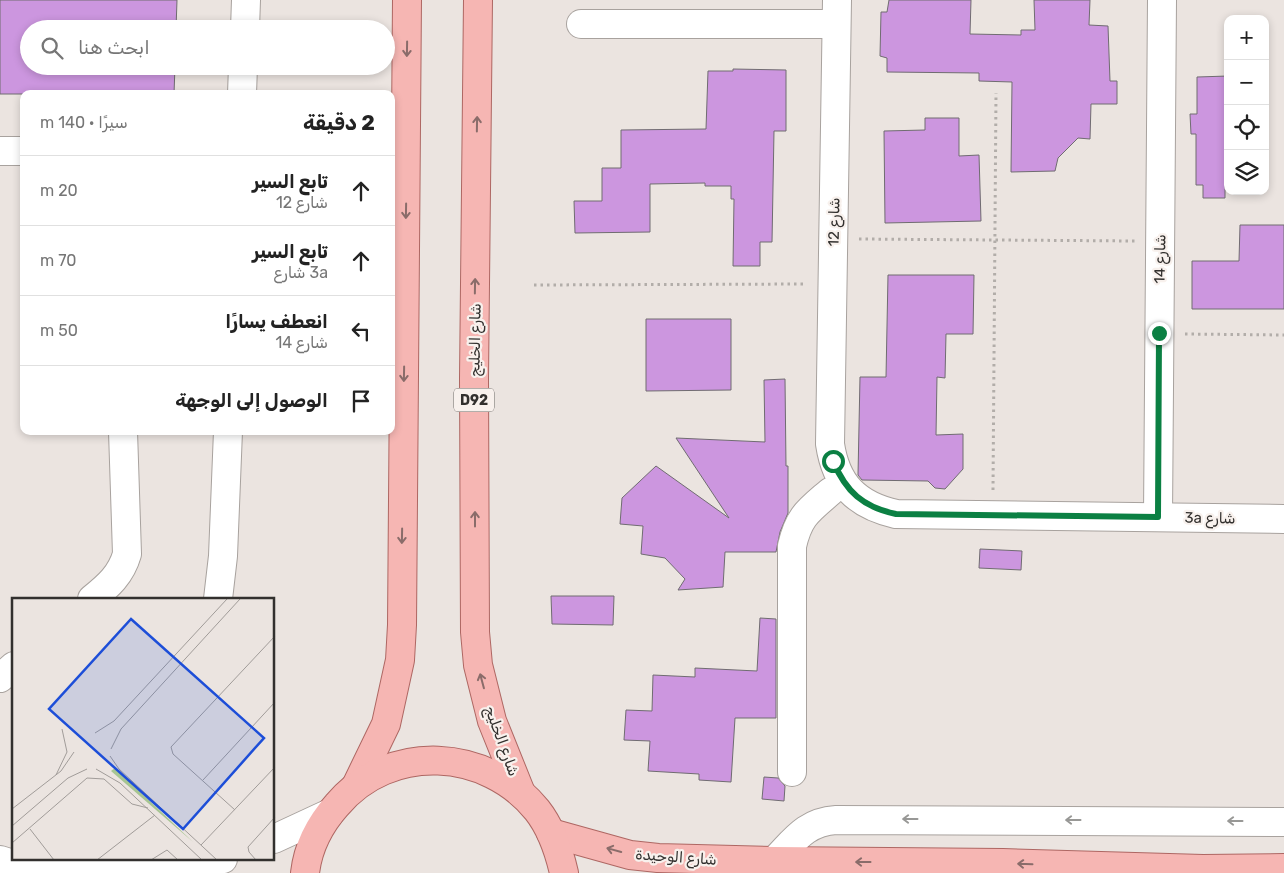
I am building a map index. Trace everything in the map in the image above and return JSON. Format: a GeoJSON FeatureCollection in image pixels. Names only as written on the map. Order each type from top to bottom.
{"type":"FeatureCollection","features":[{"type":"Feature","properties":{"kind":"main road"},"geometry":{"type":"LineString","coordinates":[[356,786],[386,724],[400,660],[408,0]]}},
{"type":"Feature","properties":{"kind":"main road","name":"شارع الخليج"},"geometry":{"type":"LineString","coordinates":[[478,0],[474,369],[475,632],[478,665],[492,721],[521,792]]}},
{"type":"Feature","properties":{"kind":"main road"},"geometry":{"type":"LineString","coordinates":[[305,873],[312,846],[319,829],[342,799],[356,786],[378,773],[402,764],[427,760],[452,761],[477,767],[500,778],[521,792],[538,811],[551,833],[559,852],[564,873]]}},
{"type":"Feature","properties":{"kind":"main road","name":"شارع الوحيدة"},"geometry":{"type":"LineString","coordinates":[[551,833],[630,854],[658,858],[1003,863],[1203,869],[1284,868]]}},
{"type":"Feature","properties":{"kind":"street"},"geometry":{"type":"LineString","coordinates":[[245,20],[246,0]]}},
{"type":"Feature","properties":{"kind":"street","name":"شارع 14"},"geometry":{"type":"LineString","coordinates":[[1158,517],[1162,0]]}},
{"type":"Feature","properties":{"kind":"street"},"geometry":{"type":"LineString","coordinates":[[581,24],[837,12]]}},
{"type":"Feature","properties":{"kind":"street","name":"شارع 12"},"geometry":{"type":"LineString","coordinates":[[837,12],[830,444],[833,461],[840,477],[850,491],[864,502],[879,510],[896,514]]}},
{"type":"Feature","properties":{"kind":"street"},"geometry":{"type":"LineString","coordinates":[[242,90],[243,75]]}},
{"type":"Feature","properties":{"kind":"street"},"geometry":{"type":"LineString","coordinates":[[0,151],[20,151]]}},
{"type":"Feature","properties":{"kind":"street"},"geometry":{"type":"LineString","coordinates":[[93,598],[118,576],[127,554],[123,435]]}},
{"type":"Feature","properties":{"kind":"street"},"geometry":{"type":"LineString","coordinates":[[218,598],[223,556],[228,435]]}},
{"type":"Feature","properties":{"kind":"street","name":"شارع 12"},"geometry":{"type":"LineString","coordinates":[[830,444],[824,468],[825,480],[837,502],[858,516],[884,518],[896,514]]}},
{"type":"Feature","properties":{"kind":"street"},"geometry":{"type":"LineString","coordinates":[[792,772],[792,546],[804,513],[830,492]]}},
{"type":"Feature","properties":{"kind":"street","name":"3a شارع"},"geometry":{"type":"LineString","coordinates":[[896,514],[1284,519]]}},
{"type":"Feature","properties":{"kind":"street"},"geometry":{"type":"LineString","coordinates":[[0,678],[12,668]]}},
{"type":"Feature","properties":{"kind":"street"},"geometry":{"type":"LineString","coordinates":[[275,839],[330,813]]}},
{"type":"Feature","properties":{"kind":"street"},"geometry":{"type":"LineString","coordinates":[[774,861],[809,826],[822,821],[1284,822]]}},
{"type":"Feature","properties":{"kind":"street"},"geometry":{"type":"LineString","coordinates":[[9,861],[41,870],[168,869],[219,860]]}},
{"type":"Feature","properties":{"kind":"path"},"geometry":{"type":"LineString","coordinates":[[992,515],[996,93]]}},
{"type":"Feature","properties":{"kind":"path"},"geometry":{"type":"LineString","coordinates":[[834,239],[1160,241]]}},
{"type":"Feature","properties":{"kind":"path"},"geometry":{"type":"LineString","coordinates":[[534,285],[832,284]]}},
{"type":"Feature","properties":{"kind":"path"},"geometry":{"type":"LineString","coordinates":[[1159,333],[1284,335]]}},
{"type":"Feature","properties":{"kind":"building"},"geometry":{"type":"Polygon","coordinates":[[[0,0],[177,0],[176,20],[20,20],[20,75],[175,75],[174,90],[20,90],[20,94],[0,94],[0,0]]]}},
{"type":"Feature","properties":{"kind":"building"},"geometry":{"type":"Polygon","coordinates":[[[889,0],[971,0],[970,34],[1021,35],[1021,30],[1035,30],[1034,0],[1090,0],[1089,25],[1108,26],[1110,81],[1117,81],[1117,104],[1091,104],[1090,139],[1078,138],[1058,158],[1055,171],[1011,172],[1012,82],[979,81],[979,73],[887,72],[887,58],[880,56],[881,12],[887,12],[889,0]]]}},
{"type":"Feature","properties":{"kind":"building"},"geometry":{"type":"Polygon","coordinates":[[[733,69],[786,70],[786,131],[774,131],[772,242],[760,242],[760,266],[733,266],[734,199],[731,199],[731,186],[705,186],[705,183],[650,184],[650,232],[575,233],[574,201],[602,201],[602,168],[621,168],[621,130],[706,129],[708,71],[733,71],[733,69]]]}},
{"type":"Feature","properties":{"kind":"building"},"geometry":{"type":"Polygon","coordinates":[[[1224,76],[1225,198],[1203,198],[1203,185],[1196,185],[1196,134],[1191,134],[1190,114],[1197,114],[1197,77],[1224,76]]]}},
{"type":"Feature","properties":{"kind":"building"},"geometry":{"type":"Polygon","coordinates":[[[925,118],[959,118],[959,156],[979,155],[981,221],[885,223],[884,131],[925,130],[925,118]]]}},
{"type":"Feature","properties":{"kind":"building"},"geometry":{"type":"Polygon","coordinates":[[[1240,225],[1284,225],[1284,309],[1192,309],[1192,261],[1239,261],[1240,225]]]}},
{"type":"Feature","properties":{"kind":"building"},"geometry":{"type":"Polygon","coordinates":[[[888,275],[974,275],[973,334],[946,334],[945,378],[937,377],[936,435],[963,434],[963,469],[945,489],[935,488],[928,481],[862,480],[858,475],[860,377],[886,377],[888,275]]]}},
{"type":"Feature","properties":{"kind":"building"},"geometry":{"type":"Polygon","coordinates":[[[646,319],[731,319],[731,390],[646,391],[646,319]]]}},
{"type":"Feature","properties":{"kind":"building"},"geometry":{"type":"Polygon","coordinates":[[[785,379],[788,513],[780,532],[776,552],[725,552],[723,587],[678,590],[685,579],[665,558],[641,554],[643,526],[620,524],[622,498],[656,466],[729,518],[676,438],[765,442],[764,380],[785,379]]]}},
{"type":"Feature","properties":{"kind":"building"},"geometry":{"type":"Polygon","coordinates":[[[980,549],[1022,551],[1021,570],[979,568],[980,549]]]}},
{"type":"Feature","properties":{"kind":"building"},"geometry":{"type":"Polygon","coordinates":[[[551,596],[614,596],[613,625],[552,624],[551,596]]]}},
{"type":"Feature","properties":{"kind":"building"},"geometry":{"type":"Polygon","coordinates":[[[760,618],[776,619],[776,718],[735,718],[731,782],[699,780],[699,774],[648,771],[650,741],[624,740],[626,710],[652,711],[653,675],[695,677],[695,668],[757,671],[760,618]]]}},
{"type":"Feature","properties":{"kind":"building"},"geometry":{"type":"Polygon","coordinates":[[[764,777],[778,778],[785,786],[784,801],[762,799],[764,777]]]}},
{"type":"Feature","properties":{"kind":"route"},"geometry":{"type":"LineString","coordinates":[[833,461],[840,477],[850,491],[864,502],[879,510],[896,514],[1158,517],[1159,333]]}}]}
